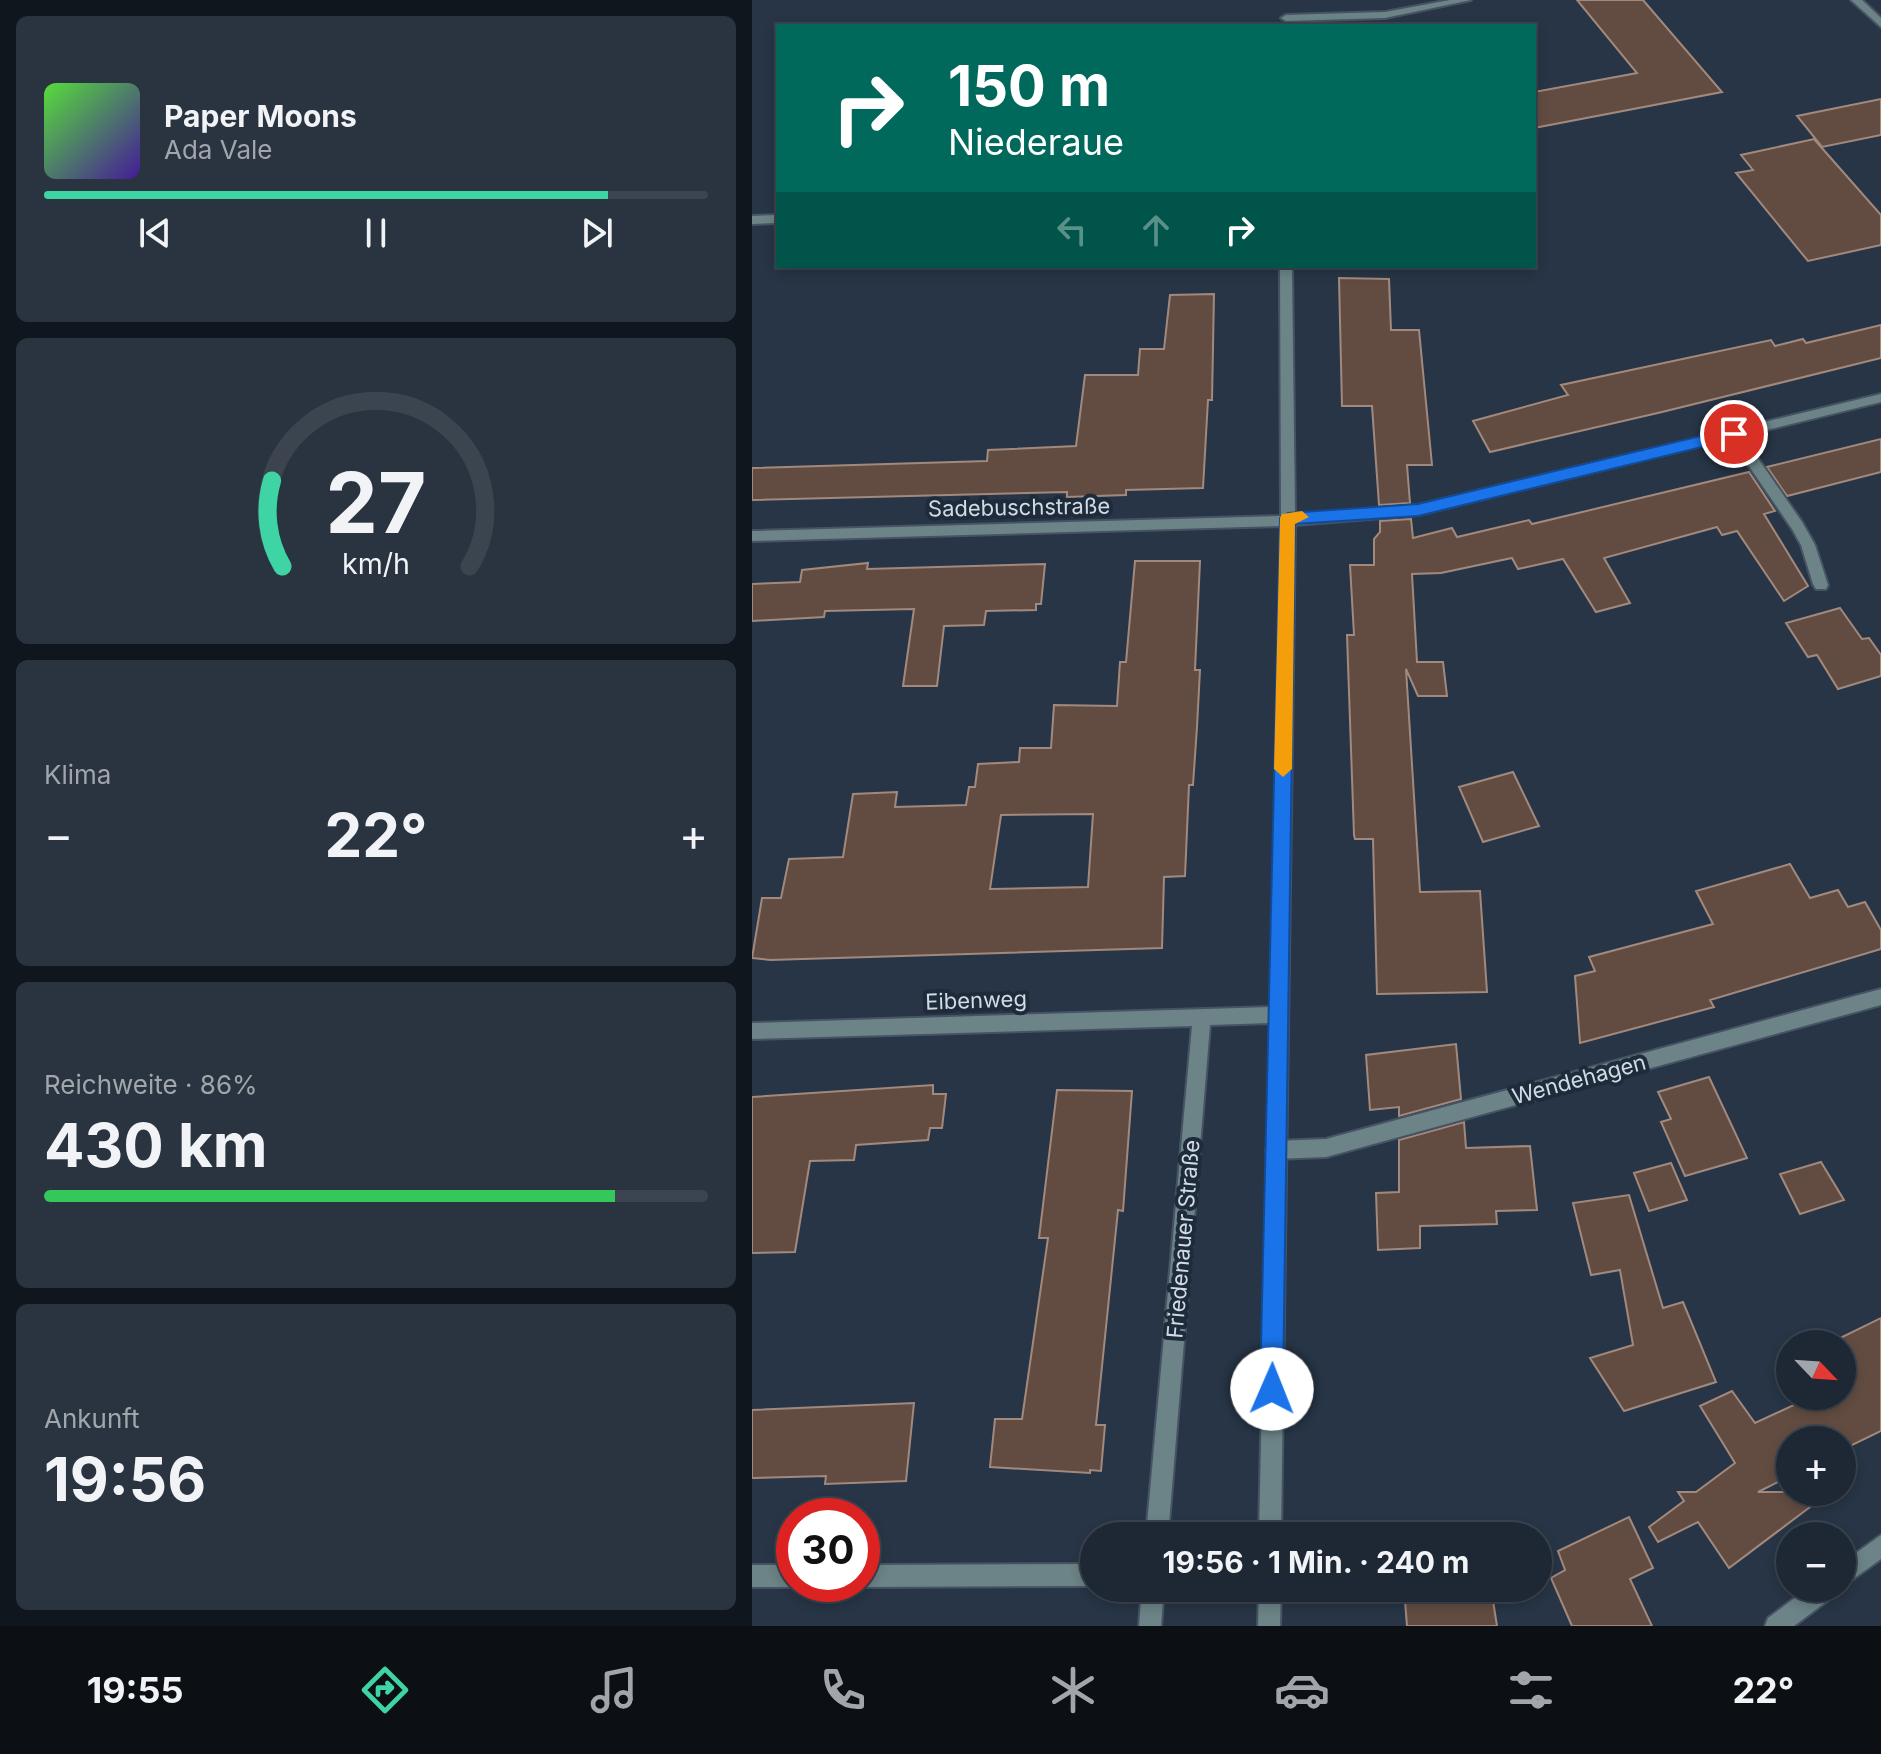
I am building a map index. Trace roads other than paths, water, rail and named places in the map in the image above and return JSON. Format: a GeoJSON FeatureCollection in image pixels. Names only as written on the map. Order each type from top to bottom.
{"type":"FeatureCollection","features":[{"type":"Feature","properties":{"kind":"street"},"geometry":{"type":"LineString","coordinates":[[1286,18],[1385,15],[1466,0]]}},
{"type":"Feature","properties":{"kind":"street"},"geometry":{"type":"LineString","coordinates":[[1856,0],[1881,24]]}},
{"type":"Feature","properties":{"kind":"street"},"geometry":{"type":"LineString","coordinates":[[752,220],[776,219]]}},
{"type":"Feature","properties":{"kind":"street"},"geometry":{"type":"LineString","coordinates":[[1270,1522],[1288,518],[1286,268]]}},
{"type":"Feature","properties":{"kind":"street","name":"Sadebuschstraße"},"geometry":{"type":"LineString","coordinates":[[752,536],[1252,523],[1418,510],[1881,398]]}},
{"type":"Feature","properties":{"kind":"street"},"geometry":{"type":"LineString","coordinates":[[1734,434],[1813,554],[1812,573],[1821,585]]}},
{"type":"Feature","properties":{"kind":"street","name":"Wendehagen"},"geometry":{"type":"LineString","coordinates":[[1275,1150],[1326,1148],[1881,997]]}},
{"type":"Feature","properties":{"kind":"street"},"geometry":{"type":"LineString","coordinates":[[1202,1017],[1278,1015]]}},
{"type":"Feature","properties":{"kind":"street","name":"Eibenweg"},"geometry":{"type":"LineString","coordinates":[[752,1031],[1202,1017]]}},
{"type":"Feature","properties":{"kind":"street","name":"Friedenauer Straße"},"geometry":{"type":"LineString","coordinates":[[1158,1522],[1202,1017]]}},
{"type":"Feature","properties":{"kind":"street"},"geometry":{"type":"LineString","coordinates":[[1856,1565],[1881,1546]]}},
{"type":"Feature","properties":{"kind":"street"},"geometry":{"type":"LineString","coordinates":[[880,1576],[1080,1575]]}},
{"type":"Feature","properties":{"kind":"street"},"geometry":{"type":"LineString","coordinates":[[752,1576],[776,1576]]}},
{"type":"Feature","properties":{"kind":"street"},"geometry":{"type":"LineString","coordinates":[[1150,1626],[1152,1602]]}},
{"type":"Feature","properties":{"kind":"street"},"geometry":{"type":"LineString","coordinates":[[1269,1626],[1270,1602]]}},
{"type":"Feature","properties":{"kind":"street"},"geometry":{"type":"LineString","coordinates":[[1776,1626],[1808,1602]]}}]}
